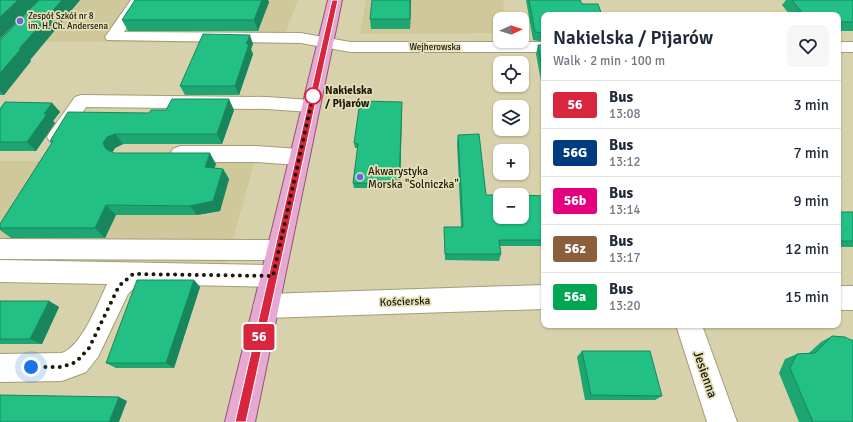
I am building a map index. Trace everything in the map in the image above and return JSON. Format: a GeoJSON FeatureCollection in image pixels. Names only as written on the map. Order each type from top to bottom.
{"type":"FeatureCollection","features":[{"type":"Feature","properties":{"kind":"main road"},"geometry":{"type":"LineString","coordinates":[[240,422],[335,0]]}},
{"type":"Feature","properties":{"kind":"street","name":"Wejherowska"},"geometry":{"type":"LineString","coordinates":[[139,0],[113,37],[301,38],[350,47],[541,47]]}},
{"type":"Feature","properties":{"kind":"street"},"geometry":{"type":"LineString","coordinates":[[841,47],[853,47]]}},
{"type":"Feature","properties":{"kind":"street"},"geometry":{"type":"LineString","coordinates":[[46,154],[81,101],[267,103],[310,106]]}},
{"type":"Feature","properties":{"kind":"street"},"geometry":{"type":"LineString","coordinates":[[162,154],[256,154],[299,157]]}},
{"type":"Feature","properties":{"kind":"street"},"geometry":{"type":"LineString","coordinates":[[0,249],[278,250]]}},
{"type":"Feature","properties":{"kind":"street"},"geometry":{"type":"LineString","coordinates":[[0,271],[273,276]]}},
{"type":"Feature","properties":{"kind":"street"},"geometry":{"type":"LineString","coordinates":[[0,368],[62,367],[76,362],[89,348],[119,286],[133,274]]}},
{"type":"Feature","properties":{"kind":"street","name":"Kościerska"},"geometry":{"type":"LineString","coordinates":[[266,306],[541,297]]}},
{"type":"Feature","properties":{"kind":"street"},"geometry":{"type":"LineString","coordinates":[[841,298],[853,298]]}},
{"type":"Feature","properties":{"kind":"street","name":"Jesienna"},"geometry":{"type":"LineString","coordinates":[[690,328],[722,422]]}},
{"type":"Feature","properties":{"kind":"shaded area"},"geometry":{"type":"Polygon","coordinates":[[[0,0],[298,0],[281,44],[19,41],[0,59],[0,0]]]}},
{"type":"Feature","properties":{"kind":"shaded area"},"geometry":{"type":"Polygon","coordinates":[[[366,0],[503,0],[505,12],[493,12],[493,33],[360,34],[366,0]]]}},
{"type":"Feature","properties":{"kind":"shaded area"},"geometry":{"type":"Polygon","coordinates":[[[0,161],[254,163],[227,262],[0,260],[0,161]]]}},
{"type":"Feature","properties":{"kind":"building"},"geometry":{"type":"Polygon","coordinates":[[[0,0],[18,0],[0,17],[0,0]]]}},
{"type":"Feature","properties":{"kind":"building"},"geometry":{"type":"Polygon","coordinates":[[[39,0],[62,0],[0,73],[0,40],[39,0]]]}},
{"type":"Feature","properties":{"kind":"building"},"geometry":{"type":"Polygon","coordinates":[[[135,0],[262,0],[254,20],[122,20],[135,0]]]}},
{"type":"Feature","properties":{"kind":"building"},"geometry":{"type":"Polygon","coordinates":[[[372,0],[410,0],[410,19],[370,19],[372,0]]]}},
{"type":"Feature","properties":{"kind":"building"},"geometry":{"type":"Polygon","coordinates":[[[529,0],[580,0],[582,4],[598,4],[601,12],[541,12],[541,33],[535,32],[529,0]]]}},
{"type":"Feature","properties":{"kind":"building"},"geometry":{"type":"Polygon","coordinates":[[[792,0],[853,0],[853,22],[841,22],[841,12],[802,12],[792,0]]]}},
{"type":"Feature","properties":{"kind":"building"},"geometry":{"type":"Polygon","coordinates":[[[203,34],[250,35],[246,44],[249,44],[235,86],[180,86],[203,34]]]}},
{"type":"Feature","properties":{"kind":"building"},"geometry":{"type":"Polygon","coordinates":[[[538,45],[541,45],[541,62],[538,45]]]}},
{"type":"Feature","properties":{"kind":"building"},"geometry":{"type":"Polygon","coordinates":[[[172,99],[229,99],[217,134],[115,134],[107,137],[103,143],[106,149],[114,153],[210,153],[205,167],[223,169],[213,201],[190,206],[106,205],[95,228],[0,228],[0,224],[53,141],[50,141],[68,112],[149,113],[151,110],[166,110],[172,99]]]}},
{"type":"Feature","properties":{"kind":"building"},"geometry":{"type":"Polygon","coordinates":[[[360,101],[402,102],[399,184],[353,183],[358,144],[354,143],[360,101]]]}},
{"type":"Feature","properties":{"kind":"building"},"geometry":{"type":"Polygon","coordinates":[[[5,102],[52,103],[44,114],[47,114],[27,142],[0,142],[0,109],[5,102]]]}},
{"type":"Feature","properties":{"kind":"building"},"geometry":{"type":"Polygon","coordinates":[[[479,134],[486,195],[493,195],[493,224],[529,224],[529,195],[541,196],[541,240],[499,240],[501,254],[445,254],[444,227],[463,227],[458,135],[479,134]]]}},
{"type":"Feature","properties":{"kind":"building"},"geometry":{"type":"Polygon","coordinates":[[[841,212],[853,212],[853,241],[841,241],[841,212]]]}},
{"type":"Feature","properties":{"kind":"building"},"geometry":{"type":"Polygon","coordinates":[[[137,280],[194,280],[166,363],[106,363],[137,280]]]}},
{"type":"Feature","properties":{"kind":"building"},"geometry":{"type":"Polygon","coordinates":[[[0,301],[49,301],[30,339],[0,339],[0,301]]]}},
{"type":"Feature","properties":{"kind":"building"},"geometry":{"type":"Polygon","coordinates":[[[832,336],[845,337],[853,340],[853,422],[813,422],[790,368],[797,354],[815,353],[832,336]]]}},
{"type":"Feature","properties":{"kind":"building"},"geometry":{"type":"Polygon","coordinates":[[[582,351],[650,351],[662,396],[591,395],[582,351]]]}},
{"type":"Feature","properties":{"kind":"building"},"geometry":{"type":"Polygon","coordinates":[[[0,395],[119,397],[109,422],[0,422],[0,395]]]}},
{"type":"Feature","properties":{"kind":"bus line","name":"56"},"geometry":{"type":"LineString","coordinates":[[240,422],[335,0]]}},
{"type":"Feature","properties":{"kind":"place","name":"Zespół Szkół nr 8 im. H. Ch. Andersena"},"geometry":{"type":"Point","coordinates":[20,21]}},
{"type":"Feature","properties":{"kind":"place","name":"Nakielska / Pijarów"},"geometry":{"type":"Point","coordinates":[313,96]}},
{"type":"Feature","properties":{"kind":"place","name":"Akwarystyka Morska \"Solniczka\""},"geometry":{"type":"Point","coordinates":[360,177]}},
{"type":"Feature","properties":{"kind":"route"},"geometry":{"type":"LineString","coordinates":[[31,367],[62,367],[76,362],[89,348],[111,299],[119,286],[133,274],[273,276],[313,96]]}}]}
